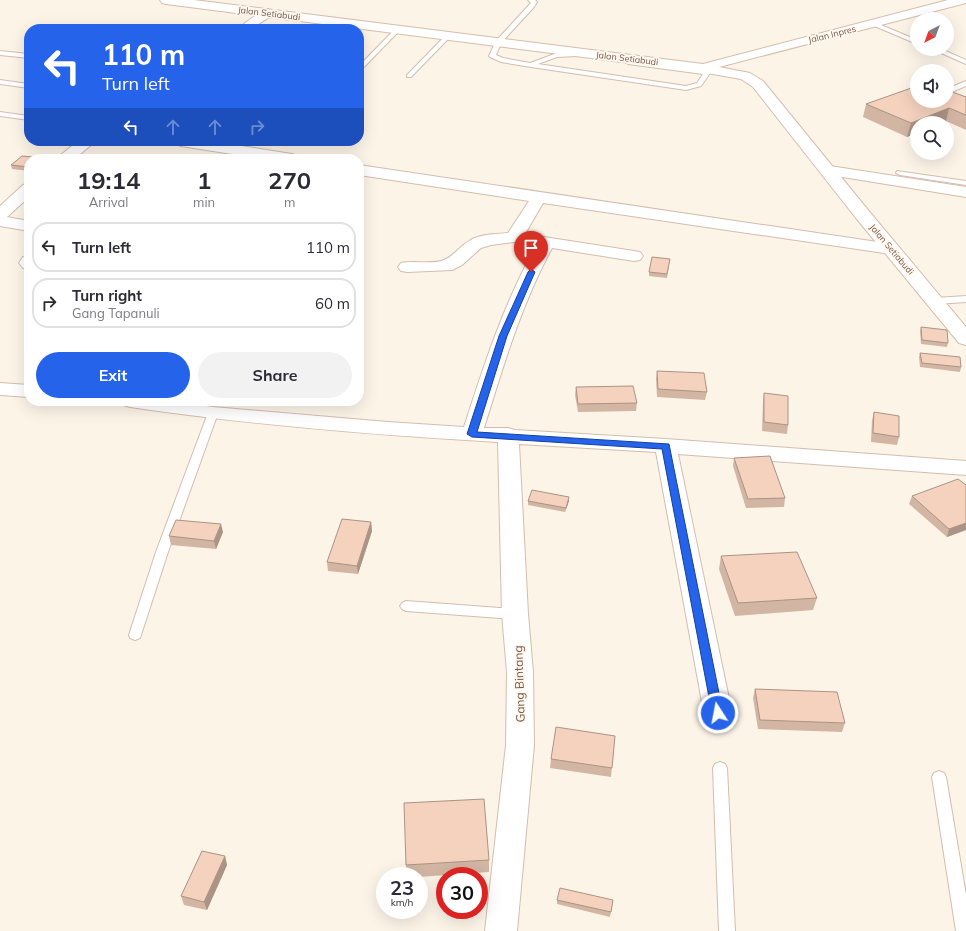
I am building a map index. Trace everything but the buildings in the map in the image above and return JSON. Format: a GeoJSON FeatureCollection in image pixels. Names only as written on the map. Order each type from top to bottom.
{"type":"FeatureCollection","features":[{"type":"Feature","properties":{"kind":"street","name":"Jalan Setiabudi"},"geometry":{"type":"LineString","coordinates":[[166,0],[352,24]]}},
{"type":"Feature","properties":{"kind":"street","name":"Jalan Inpres"},"geometry":{"type":"LineString","coordinates":[[706,70],[962,0]]}},
{"type":"Feature","properties":{"kind":"street"},"geometry":{"type":"LineString","coordinates":[[250,24],[278,4]]}},
{"type":"Feature","properties":{"kind":"street","name":"Jalan Setiabudi"},"geometry":{"type":"LineString","coordinates":[[364,26],[524,46],[546,47],[745,76],[758,84],[830,171],[891,249],[936,301],[966,339]]}},
{"type":"Feature","properties":{"kind":"street"},"geometry":{"type":"LineString","coordinates":[[71,154],[81,146]]}},
{"type":"Feature","properties":{"kind":"street"},"geometry":{"type":"LineString","coordinates":[[212,146],[261,154]]}},
{"type":"Feature","properties":{"kind":"street"},"geometry":{"type":"LineString","coordinates":[[364,171],[891,249]]}},
{"type":"Feature","properties":{"kind":"street"},"geometry":{"type":"LineString","coordinates":[[830,171],[966,192]]}},
{"type":"Feature","properties":{"kind":"street"},"geometry":{"type":"LineString","coordinates":[[0,215],[24,193]]}},
{"type":"Feature","properties":{"kind":"street"},"geometry":{"type":"LineString","coordinates":[[514,237],[539,197]]}},
{"type":"Feature","properties":{"kind":"street"},"geometry":{"type":"LineString","coordinates":[[0,221],[24,225]]}},
{"type":"Feature","properties":{"kind":"street"},"geometry":{"type":"LineString","coordinates":[[407,266],[446,266],[456,261],[475,244],[490,240],[514,237],[634,256]]}},
{"type":"Feature","properties":{"kind":"street"},"geometry":{"type":"LineString","coordinates":[[472,434],[503,336],[537,259],[546,243]]}},
{"type":"Feature","properties":{"kind":"street"},"geometry":{"type":"LineString","coordinates":[[0,389],[24,391]]}},
{"type":"Feature","properties":{"kind":"street"},"geometry":{"type":"LineString","coordinates":[[168,406],[213,413],[388,429],[508,435],[966,468]]}},
{"type":"Feature","properties":{"kind":"street","name":"Gang Bintang"},"geometry":{"type":"LineString","coordinates":[[502,931],[520,745],[520,672],[515,614],[508,435]]}},
{"type":"Feature","properties":{"kind":"street"},"geometry":{"type":"LineString","coordinates":[[666,446],[718,713]]}},
{"type":"Feature","properties":{"kind":"lane"},"geometry":{"type":"LineString","coordinates":[[531,0],[534,2],[532,6],[513,29],[498,42],[492,56],[501,60],[531,65],[686,88],[693,88],[699,85],[706,70],[563,54],[552,55],[531,65]]}},
{"type":"Feature","properties":{"kind":"lane"},"geometry":{"type":"LineString","coordinates":[[874,24],[910,39]]}},
{"type":"Feature","properties":{"kind":"lane"},"geometry":{"type":"LineString","coordinates":[[364,64],[398,30]]}},
{"type":"Feature","properties":{"kind":"lane"},"geometry":{"type":"LineString","coordinates":[[409,76],[448,36]]}},
{"type":"Feature","properties":{"kind":"lane"},"geometry":{"type":"LineString","coordinates":[[0,53],[24,55]]}},
{"type":"Feature","properties":{"kind":"lane"},"geometry":{"type":"LineString","coordinates":[[951,56],[966,62]]}},
{"type":"Feature","properties":{"kind":"lane"},"geometry":{"type":"LineString","coordinates":[[0,82],[24,85]]}},
{"type":"Feature","properties":{"kind":"lane"},"geometry":{"type":"LineString","coordinates":[[954,89],[966,83]]}},
{"type":"Feature","properties":{"kind":"lane"},"geometry":{"type":"LineString","coordinates":[[0,114],[24,117]]}},
{"type":"Feature","properties":{"kind":"lane"},"geometry":{"type":"LineString","coordinates":[[900,173],[966,183]]}},
{"type":"Feature","properties":{"kind":"lane"},"geometry":{"type":"LineString","coordinates":[[936,301],[966,299]]}},
{"type":"Feature","properties":{"kind":"lane"},"geometry":{"type":"LineString","coordinates":[[134,635],[162,552],[213,413]]}},
{"type":"Feature","properties":{"kind":"lane"},"geometry":{"type":"LineString","coordinates":[[406,606],[515,614]]}},
{"type":"Feature","properties":{"kind":"lane"},"geometry":{"type":"LineString","coordinates":[[720,768],[727,931]]}},
{"type":"Feature","properties":{"kind":"lane"},"geometry":{"type":"LineString","coordinates":[[939,777],[964,931]]}},
{"type":"Feature","properties":{"kind":"route"},"geometry":{"type":"LineString","coordinates":[[531,272],[503,336],[472,434],[508,435],[666,446],[718,713]]}}]}
